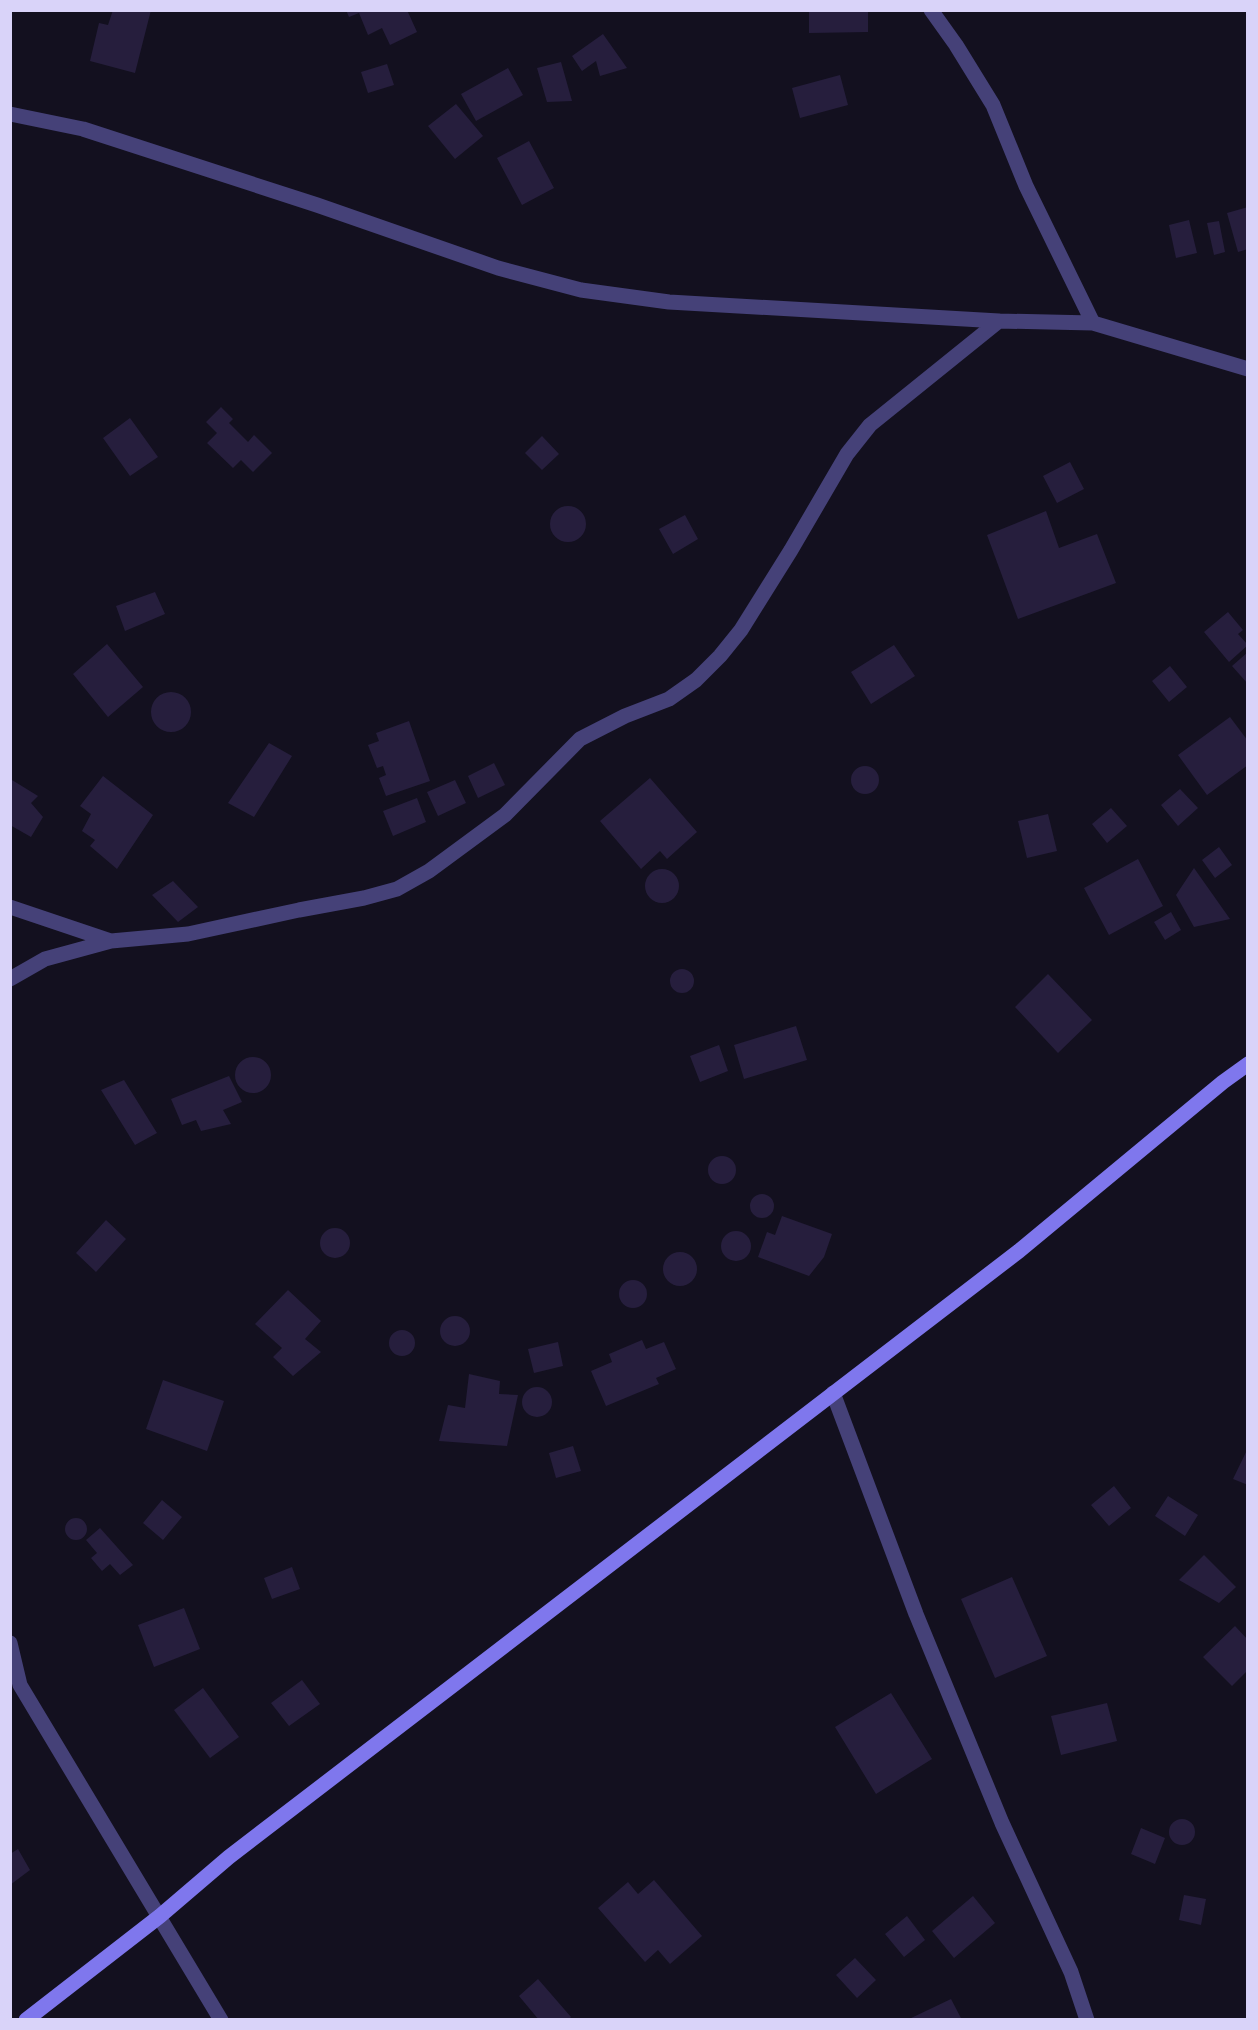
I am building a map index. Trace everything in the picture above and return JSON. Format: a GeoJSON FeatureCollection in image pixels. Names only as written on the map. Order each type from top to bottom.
{"type":"FeatureCollection","features":[{"type":"Feature","properties":{"kind":"street"},"geometry":{"type":"LineString","coordinates":[[931,10],[956,45],[993,105],[1026,186],[1093,323]]}},
{"type":"Feature","properties":{"kind":"street"},"geometry":{"type":"LineString","coordinates":[[10,114],[83,129],[306,201],[498,268],[581,290],[669,302],[999,321],[1093,323],[1248,369]]}},
{"type":"Feature","properties":{"kind":"street"},"geometry":{"type":"LineString","coordinates":[[10,979],[45,959],[111,941],[188,934],[364,898],[397,889],[429,871],[505,815],[580,739],[625,716],[669,699],[696,680],[741,630],[847,454],[870,425],[999,321]]}},
{"type":"Feature","properties":{"kind":"street"},"geometry":{"type":"LineString","coordinates":[[10,907],[111,941]]}},
{"type":"Feature","properties":{"kind":"street"},"geometry":{"type":"LineString","coordinates":[[26,2019],[160,1916],[229,1857],[1019,1251],[1248,1064]]}},
{"type":"Feature","properties":{"kind":"street"},"geometry":{"type":"LineString","coordinates":[[833,1393],[920,1625],[1002,1823],[1071,1972],[1088,2019]]}},
{"type":"Feature","properties":{"kind":"street"},"geometry":{"type":"LineString","coordinates":[[10,1643],[15,1683],[160,1916],[216,2017]]}},
{"type":"Feature","properties":{"kind":"building"},"geometry":{"type":"Polygon","coordinates":[[[113,10],[151,10],[135,73],[90,61],[99,23],[108,25],[113,10]]]}},
{"type":"Feature","properties":{"kind":"building"},"geometry":{"type":"Polygon","coordinates":[[[346,10],[407,10],[417,32],[390,45],[382,28],[368,35],[359,13],[349,17],[346,10]]]}},
{"type":"Feature","properties":{"kind":"building"},"geometry":{"type":"Polygon","coordinates":[[[809,10],[868,10],[868,32],[809,33],[809,10]]]}},
{"type":"Feature","properties":{"kind":"building"},"geometry":{"type":"Polygon","coordinates":[[[603,34],[627,68],[600,76],[596,61],[582,71],[572,56],[603,34]]]}},
{"type":"Feature","properties":{"kind":"building"},"geometry":{"type":"Polygon","coordinates":[[[561,62],[572,101],[547,102],[537,68],[561,62]]]}},
{"type":"Feature","properties":{"kind":"building"},"geometry":{"type":"Polygon","coordinates":[[[387,64],[394,85],[368,93],[361,72],[387,64]]]}},
{"type":"Feature","properties":{"kind":"building"},"geometry":{"type":"Polygon","coordinates":[[[508,68],[523,95],[476,121],[461,94],[508,68]]]}},
{"type":"Feature","properties":{"kind":"building"},"geometry":{"type":"Polygon","coordinates":[[[840,75],[848,105],[800,118],[792,88],[840,75]]]}},
{"type":"Feature","properties":{"kind":"building"},"geometry":{"type":"Polygon","coordinates":[[[456,104],[483,136],[455,159],[428,126],[456,104]]]}},
{"type":"Feature","properties":{"kind":"building"},"geometry":{"type":"Polygon","coordinates":[[[529,141],[554,188],[522,205],[497,158],[529,141]]]}},
{"type":"Feature","properties":{"kind":"building"},"geometry":{"type":"Polygon","coordinates":[[[1248,207],[1248,249],[1238,252],[1227,213],[1248,207]]]}},
{"type":"Feature","properties":{"kind":"building"},"geometry":{"type":"Polygon","coordinates":[[[1189,220],[1197,253],[1176,258],[1169,225],[1189,220]]]}},
{"type":"Feature","properties":{"kind":"building"},"geometry":{"type":"Polygon","coordinates":[[[1219,221],[1225,252],[1214,255],[1207,223],[1219,221]]]}},
{"type":"Feature","properties":{"kind":"building"},"geometry":{"type":"Polygon","coordinates":[[[221,407],[233,419],[229,423],[248,442],[254,435],[272,453],[253,472],[241,460],[233,468],[207,443],[217,433],[206,422],[221,407]]]}},
{"type":"Feature","properties":{"kind":"building"},"geometry":{"type":"Polygon","coordinates":[[[130,418],[158,457],[130,476],[103,438],[130,418]]]}},
{"type":"Feature","properties":{"kind":"building"},"geometry":{"type":"Polygon","coordinates":[[[542,436],[559,454],[542,470],[525,453],[542,436]]]}},
{"type":"Feature","properties":{"kind":"building"},"geometry":{"type":"Polygon","coordinates":[[[1070,462],[1084,489],[1057,503],[1043,476],[1070,462]]]}},
{"type":"Feature","properties":{"kind":"building"},"geometry":{"type":"Polygon","coordinates":[[[568,506],[581,511],[586,524],[581,537],[568,542],[555,537],[550,524],[555,511],[568,506]]]}},
{"type":"Feature","properties":{"kind":"building"},"geometry":{"type":"Polygon","coordinates":[[[1046,511],[1059,548],[1097,534],[1116,583],[1018,619],[987,535],[1046,511]]]}},
{"type":"Feature","properties":{"kind":"building"},"geometry":{"type":"Polygon","coordinates":[[[685,515],[698,539],[673,554],[659,529],[685,515]]]}},
{"type":"Feature","properties":{"kind":"building"},"geometry":{"type":"Polygon","coordinates":[[[155,592],[165,614],[125,631],[116,606],[155,592]]]}},
{"type":"Feature","properties":{"kind":"building"},"geometry":{"type":"Polygon","coordinates":[[[1228,612],[1243,630],[1238,634],[1248,645],[1229,662],[1204,632],[1228,612]]]}},
{"type":"Feature","properties":{"kind":"building"},"geometry":{"type":"Polygon","coordinates":[[[107,644],[143,687],[108,717],[73,674],[107,644]]]}},
{"type":"Feature","properties":{"kind":"building"},"geometry":{"type":"Polygon","coordinates":[[[894,645],[915,676],[871,704],[851,672],[894,645]]]}},
{"type":"Feature","properties":{"kind":"building"},"geometry":{"type":"Polygon","coordinates":[[[1248,652],[1248,684],[1232,666],[1248,652]]]}},
{"type":"Feature","properties":{"kind":"building"},"geometry":{"type":"Polygon","coordinates":[[[1170,666],[1187,687],[1169,702],[1152,681],[1170,666]]]}},
{"type":"Feature","properties":{"kind":"building"},"geometry":{"type":"Polygon","coordinates":[[[171,692],[179,693],[185,698],[190,704],[190,720],[185,726],[179,731],[171,732],[163,731],[157,726],[152,720],[151,712],[152,704],[157,698],[163,693],[171,692]]]}},
{"type":"Feature","properties":{"kind":"building"},"geometry":{"type":"Polygon","coordinates":[[[1230,717],[1248,741],[1248,765],[1207,795],[1178,755],[1230,717]]]}},
{"type":"Feature","properties":{"kind":"building"},"geometry":{"type":"Polygon","coordinates":[[[409,721],[430,781],[386,796],[379,778],[386,775],[383,766],[377,768],[368,745],[379,741],[376,733],[409,721]]]}},
{"type":"Feature","properties":{"kind":"building"},"geometry":{"type":"Polygon","coordinates":[[[269,743],[292,756],[254,817],[228,803],[269,743]]]}},
{"type":"Feature","properties":{"kind":"building"},"geometry":{"type":"Polygon","coordinates":[[[494,763],[505,785],[478,798],[468,776],[494,763]]]}},
{"type":"Feature","properties":{"kind":"building"},"geometry":{"type":"Polygon","coordinates":[[[865,766],[875,770],[879,780],[875,790],[865,794],[855,790],[851,780],[855,770],[865,766]]]}},
{"type":"Feature","properties":{"kind":"building"},"geometry":{"type":"Polygon","coordinates":[[[103,776],[153,815],[117,869],[90,846],[95,840],[82,831],[91,814],[80,806],[103,776]]]}},
{"type":"Feature","properties":{"kind":"building"},"geometry":{"type":"Polygon","coordinates":[[[650,778],[697,832],[667,859],[660,851],[641,869],[600,821],[650,778]]]}},
{"type":"Feature","properties":{"kind":"building"},"geometry":{"type":"Polygon","coordinates":[[[12,780],[38,796],[31,803],[43,817],[31,837],[10,825],[12,780]]]}},
{"type":"Feature","properties":{"kind":"building"},"geometry":{"type":"Polygon","coordinates":[[[455,780],[466,803],[438,816],[427,792],[455,780]]]}},
{"type":"Feature","properties":{"kind":"building"},"geometry":{"type":"Polygon","coordinates":[[[1180,789],[1198,808],[1178,826],[1161,805],[1180,789]]]}},
{"type":"Feature","properties":{"kind":"building"},"geometry":{"type":"Polygon","coordinates":[[[417,798],[426,822],[393,836],[383,811],[417,798]]]}},
{"type":"Feature","properties":{"kind":"building"},"geometry":{"type":"Polygon","coordinates":[[[1111,808],[1127,826],[1107,843],[1092,824],[1111,808]]]}},
{"type":"Feature","properties":{"kind":"building"},"geometry":{"type":"Polygon","coordinates":[[[1048,814],[1057,851],[1027,858],[1018,821],[1048,814]]]}},
{"type":"Feature","properties":{"kind":"building"},"geometry":{"type":"Polygon","coordinates":[[[1219,847],[1232,865],[1215,878],[1202,860],[1219,847]]]}},
{"type":"Feature","properties":{"kind":"building"},"geometry":{"type":"Polygon","coordinates":[[[1138,859],[1163,906],[1109,935],[1084,888],[1138,859]]]}},
{"type":"Feature","properties":{"kind":"building"},"geometry":{"type":"Polygon","coordinates":[[[1194,868],[1230,919],[1194,927],[1176,895],[1194,868]]]}},
{"type":"Feature","properties":{"kind":"building"},"geometry":{"type":"Polygon","coordinates":[[[662,869],[674,874],[679,886],[674,898],[662,903],[650,898],[645,886],[650,874],[662,869]]]}},
{"type":"Feature","properties":{"kind":"building"},"geometry":{"type":"Polygon","coordinates":[[[173,881],[198,907],[178,922],[152,895],[173,881]]]}},
{"type":"Feature","properties":{"kind":"building"},"geometry":{"type":"Polygon","coordinates":[[[1171,912],[1181,930],[1165,940],[1154,922],[1171,912]]]}},
{"type":"Feature","properties":{"kind":"building"},"geometry":{"type":"Polygon","coordinates":[[[677,969],[687,969],[694,976],[694,986],[687,993],[677,993],[670,986],[670,976],[677,969]]]}},
{"type":"Feature","properties":{"kind":"building"},"geometry":{"type":"Polygon","coordinates":[[[1048,974],[1092,1020],[1058,1053],[1015,1007],[1048,974]]]}},
{"type":"Feature","properties":{"kind":"building"},"geometry":{"type":"Polygon","coordinates":[[[796,1026],[807,1060],[744,1079],[734,1045],[796,1026]]]}},
{"type":"Feature","properties":{"kind":"building"},"geometry":{"type":"Polygon","coordinates":[[[719,1045],[728,1071],[700,1082],[690,1056],[719,1045]]]}},
{"type":"Feature","properties":{"kind":"building"},"geometry":{"type":"Polygon","coordinates":[[[253,1057],[265,1063],[271,1075],[265,1087],[253,1093],[241,1087],[235,1075],[241,1063],[253,1057]]]}},
{"type":"Feature","properties":{"kind":"building"},"geometry":{"type":"Polygon","coordinates":[[[229,1076],[242,1102],[223,1110],[231,1124],[201,1131],[196,1120],[182,1125],[171,1099],[229,1076]]]}},
{"type":"Feature","properties":{"kind":"building"},"geometry":{"type":"Polygon","coordinates":[[[124,1080],[157,1133],[135,1145],[101,1090],[124,1080]]]}},
{"type":"Feature","properties":{"kind":"building"},"geometry":{"type":"Polygon","coordinates":[[[722,1156],[732,1160],[736,1170],[732,1180],[722,1184],[712,1180],[708,1170],[712,1160],[722,1156]]]}},
{"type":"Feature","properties":{"kind":"building"},"geometry":{"type":"Polygon","coordinates":[[[762,1194],[767,1195],[773,1201],[773,1211],[767,1217],[762,1218],[757,1217],[751,1211],[750,1206],[751,1201],[757,1195],[762,1194]]]}},
{"type":"Feature","properties":{"kind":"building"},"geometry":{"type":"Polygon","coordinates":[[[782,1216],[832,1234],[824,1257],[809,1276],[758,1257],[767,1232],[775,1235],[782,1216]]]}},
{"type":"Feature","properties":{"kind":"building"},"geometry":{"type":"Polygon","coordinates":[[[106,1220],[126,1239],[96,1272],[76,1253],[106,1220]]]}},
{"type":"Feature","properties":{"kind":"building"},"geometry":{"type":"Polygon","coordinates":[[[335,1228],[341,1229],[349,1237],[349,1249],[341,1257],[335,1258],[329,1257],[321,1249],[320,1243],[321,1237],[329,1229],[335,1228]]]}},
{"type":"Feature","properties":{"kind":"building"},"geometry":{"type":"Polygon","coordinates":[[[736,1231],[747,1235],[751,1246],[747,1257],[736,1261],[725,1257],[721,1246],[725,1235],[736,1231]]]}},
{"type":"Feature","properties":{"kind":"building"},"geometry":{"type":"Polygon","coordinates":[[[680,1252],[692,1257],[697,1269],[692,1281],[680,1286],[668,1281],[663,1269],[668,1257],[680,1252]]]}},
{"type":"Feature","properties":{"kind":"building"},"geometry":{"type":"Polygon","coordinates":[[[633,1280],[643,1284],[647,1294],[643,1304],[633,1308],[623,1304],[619,1294],[623,1284],[633,1280]]]}},
{"type":"Feature","properties":{"kind":"building"},"geometry":{"type":"Polygon","coordinates":[[[288,1290],[321,1321],[305,1339],[321,1352],[293,1376],[273,1357],[282,1348],[255,1324],[288,1290]]]}},
{"type":"Feature","properties":{"kind":"building"},"geometry":{"type":"Polygon","coordinates":[[[455,1316],[466,1320],[470,1331],[466,1342],[455,1346],[444,1342],[440,1331],[444,1320],[455,1316]]]}},
{"type":"Feature","properties":{"kind":"building"},"geometry":{"type":"Polygon","coordinates":[[[402,1330],[411,1334],[415,1343],[411,1352],[402,1356],[393,1352],[389,1343],[393,1334],[402,1330]]]}},
{"type":"Feature","properties":{"kind":"building"},"geometry":{"type":"Polygon","coordinates":[[[642,1340],[646,1349],[664,1342],[676,1369],[656,1378],[659,1384],[606,1406],[591,1371],[612,1362],[609,1354],[642,1340]]]}},
{"type":"Feature","properties":{"kind":"building"},"geometry":{"type":"Polygon","coordinates":[[[558,1342],[563,1366],[534,1373],[528,1349],[558,1342]]]}},
{"type":"Feature","properties":{"kind":"building"},"geometry":{"type":"Polygon","coordinates":[[[469,1374],[500,1381],[499,1394],[518,1395],[507,1446],[439,1441],[448,1405],[465,1408],[469,1374]]]}},
{"type":"Feature","properties":{"kind":"building"},"geometry":{"type":"Polygon","coordinates":[[[163,1380],[224,1401],[207,1451],[146,1429],[163,1380]]]}},
{"type":"Feature","properties":{"kind":"building"},"geometry":{"type":"Polygon","coordinates":[[[537,1387],[548,1391],[552,1402],[548,1413],[537,1417],[526,1413],[522,1402],[526,1391],[537,1387]]]}},
{"type":"Feature","properties":{"kind":"building"},"geometry":{"type":"Polygon","coordinates":[[[573,1446],[581,1471],[556,1478],[549,1453],[573,1446]]]}},
{"type":"Feature","properties":{"kind":"building"},"geometry":{"type":"Polygon","coordinates":[[[1248,1448],[1248,1485],[1233,1479],[1248,1448]]]}},
{"type":"Feature","properties":{"kind":"building"},"geometry":{"type":"Polygon","coordinates":[[[1114,1486],[1131,1508],[1109,1526],[1091,1505],[1114,1486]]]}},
{"type":"Feature","properties":{"kind":"building"},"geometry":{"type":"Polygon","coordinates":[[[1168,1496],[1198,1515],[1185,1536],[1155,1516],[1168,1496]]]}},
{"type":"Feature","properties":{"kind":"building"},"geometry":{"type":"Polygon","coordinates":[[[162,1500],[182,1517],[163,1540],[143,1523],[162,1500]]]}},
{"type":"Feature","properties":{"kind":"building"},"geometry":{"type":"Polygon","coordinates":[[[76,1518],[84,1521],[87,1529],[84,1537],[76,1540],[68,1537],[65,1529],[68,1521],[76,1518]]]}},
{"type":"Feature","properties":{"kind":"building"},"geometry":{"type":"Polygon","coordinates":[[[100,1528],[133,1565],[120,1575],[110,1564],[102,1571],[91,1558],[97,1553],[86,1540],[100,1528]]]}},
{"type":"Feature","properties":{"kind":"building"},"geometry":{"type":"Polygon","coordinates":[[[1204,1555],[1236,1587],[1219,1603],[1179,1580],[1204,1555]]]}},
{"type":"Feature","properties":{"kind":"building"},"geometry":{"type":"Polygon","coordinates":[[[292,1567],[300,1589],[272,1599],[264,1578],[292,1567]]]}},
{"type":"Feature","properties":{"kind":"building"},"geometry":{"type":"Polygon","coordinates":[[[1012,1577],[1047,1656],[995,1678],[961,1599],[1012,1577]]]}},
{"type":"Feature","properties":{"kind":"building"},"geometry":{"type":"Polygon","coordinates":[[[184,1608],[200,1649],[154,1667],[138,1625],[184,1608]]]}},
{"type":"Feature","properties":{"kind":"building"},"geometry":{"type":"Polygon","coordinates":[[[1235,1626],[1248,1640],[1248,1670],[1232,1686],[1203,1657],[1235,1626]]]}},
{"type":"Feature","properties":{"kind":"building"},"geometry":{"type":"Polygon","coordinates":[[[302,1680],[320,1704],[289,1726],[271,1703],[302,1680]]]}},
{"type":"Feature","properties":{"kind":"building"},"geometry":{"type":"Polygon","coordinates":[[[203,1688],[239,1737],[210,1758],[174,1710],[203,1688]]]}},
{"type":"Feature","properties":{"kind":"building"},"geometry":{"type":"Polygon","coordinates":[[[891,1693],[932,1759],[876,1794],[835,1727],[891,1693]]]}},
{"type":"Feature","properties":{"kind":"building"},"geometry":{"type":"Polygon","coordinates":[[[1107,1703],[1117,1741],[1061,1755],[1051,1716],[1107,1703]]]}},
{"type":"Feature","properties":{"kind":"building"},"geometry":{"type":"Polygon","coordinates":[[[1182,1819],[1191,1823],[1195,1832],[1191,1841],[1182,1845],[1173,1841],[1169,1832],[1173,1823],[1182,1819]]]}},
{"type":"Feature","properties":{"kind":"building"},"geometry":{"type":"Polygon","coordinates":[[[1141,1828],[1165,1838],[1155,1864],[1131,1854],[1141,1828]]]}},
{"type":"Feature","properties":{"kind":"building"},"geometry":{"type":"Polygon","coordinates":[[[18,1849],[30,1870],[10,1885],[10,1854],[18,1849]]]}},
{"type":"Feature","properties":{"kind":"building"},"geometry":{"type":"Polygon","coordinates":[[[654,1880],[702,1936],[670,1964],[658,1950],[645,1962],[598,1908],[628,1882],[638,1894],[654,1880]]]}},
{"type":"Feature","properties":{"kind":"building"},"geometry":{"type":"Polygon","coordinates":[[[1184,1895],[1206,1899],[1201,1925],[1179,1920],[1184,1895]]]}},
{"type":"Feature","properties":{"kind":"building"},"geometry":{"type":"Polygon","coordinates":[[[973,1896],[995,1923],[954,1958],[932,1931],[973,1896]]]}},
{"type":"Feature","properties":{"kind":"building"},"geometry":{"type":"Polygon","coordinates":[[[907,1916],[925,1940],[904,1957],[885,1934],[907,1916]]]}},
{"type":"Feature","properties":{"kind":"building"},"geometry":{"type":"Polygon","coordinates":[[[855,1958],[876,1980],[857,1998],[836,1975],[855,1958]]]}},
{"type":"Feature","properties":{"kind":"building"},"geometry":{"type":"Polygon","coordinates":[[[538,1979],[571,2017],[568,2020],[539,2020],[519,1996],[538,1979]]]}},
{"type":"Feature","properties":{"kind":"building"},"geometry":{"type":"Polygon","coordinates":[[[951,1999],[962,2020],[907,2020],[951,1999]]]}}]}
